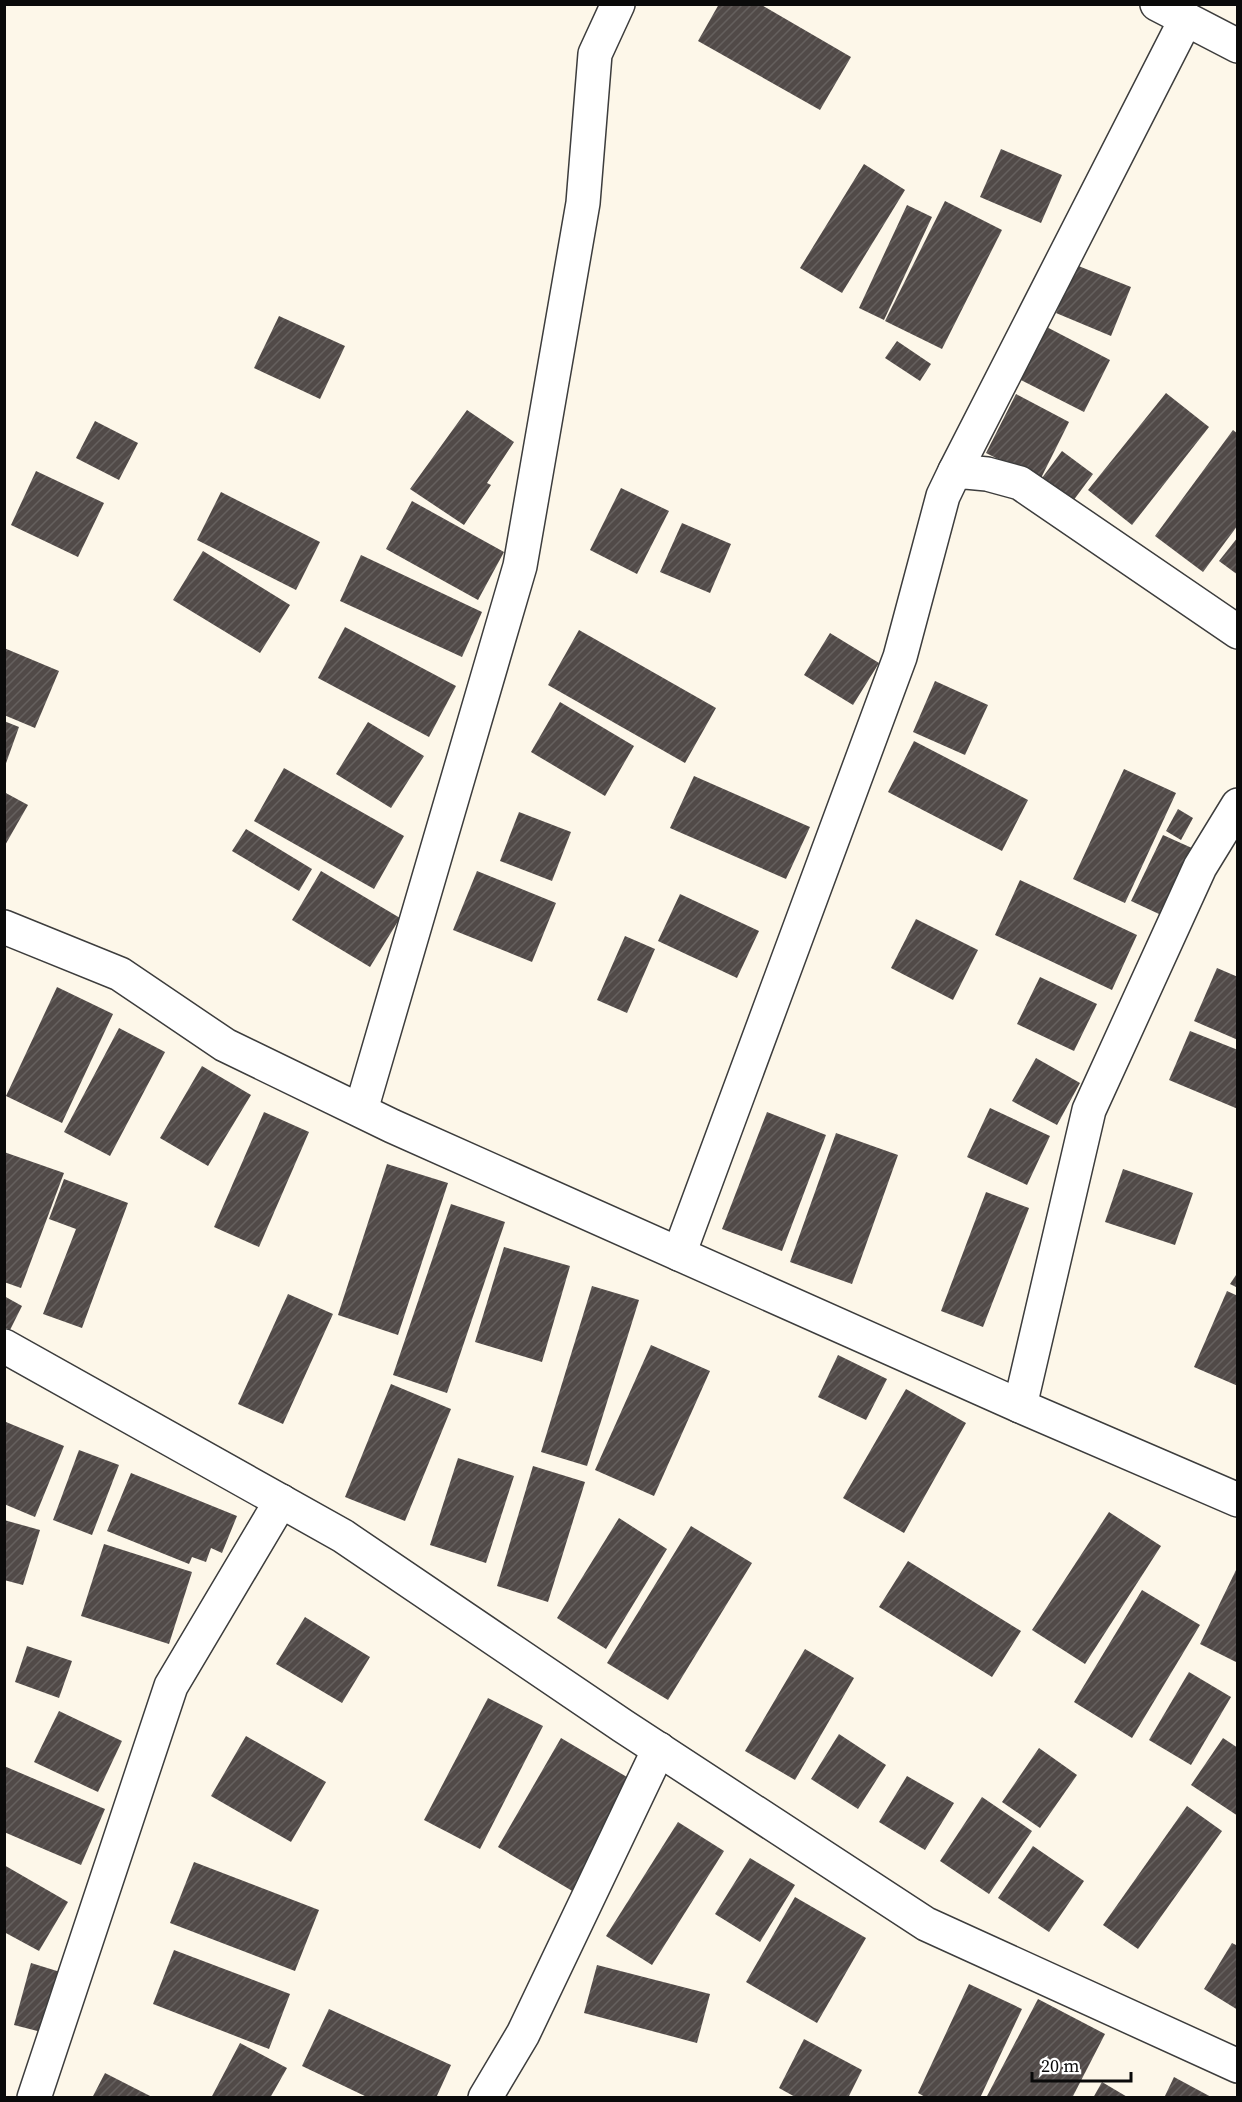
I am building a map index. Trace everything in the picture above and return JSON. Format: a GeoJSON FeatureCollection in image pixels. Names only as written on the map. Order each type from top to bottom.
{"type":"FeatureCollection","features":[{"type":"Feature","properties":{"kind":"street"},"geometry":{"type":"LineString","coordinates":[[361,1110],[520,566],[583,203],[595,54],[618,4]]}},
{"type":"Feature","properties":{"kind":"street"},"geometry":{"type":"LineString","coordinates":[[1157,4],[1238,46]]}},
{"type":"Feature","properties":{"kind":"street"},"geometry":{"type":"LineString","coordinates":[[679,1254],[900,657],[944,496],[1186,20]]}},
{"type":"Feature","properties":{"kind":"street"},"geometry":{"type":"LineString","coordinates":[[955,471],[987,474],[1020,483],[1238,632]]}},
{"type":"Feature","properties":{"kind":"street"},"geometry":{"type":"LineString","coordinates":[[1020,1406],[1089,1110],[1200,867],[1238,805]]}},
{"type":"Feature","properties":{"kind":"street"},"geometry":{"type":"LineString","coordinates":[[4,927],[120,974],[225,1045],[361,1110],[1020,1406],[1238,1500]]}},
{"type":"Feature","properties":{"kind":"street"},"geometry":{"type":"LineString","coordinates":[[4,1346],[343,1536],[659,1749],[926,1924],[1238,2066]]}},
{"type":"Feature","properties":{"kind":"street"},"geometry":{"type":"LineString","coordinates":[[34,2097],[171,1686],[281,1501]]}},
{"type":"Feature","properties":{"kind":"street"},"geometry":{"type":"LineString","coordinates":[[485,2097],[523,2034],[659,1749]]}},
{"type":"Feature","properties":{"kind":"building"},"geometry":{"type":"Polygon","coordinates":[[[719,4],[760,4],[851,57],[820,110],[698,41],[719,4]]]}},
{"type":"Feature","properties":{"kind":"building"},"geometry":{"type":"Polygon","coordinates":[[[1001,149],[1062,175],[1041,223],[980,197],[1001,149]]]}},
{"type":"Feature","properties":{"kind":"building"},"geometry":{"type":"Polygon","coordinates":[[[864,164],[905,190],[842,293],[800,268],[864,164]]]}},
{"type":"Feature","properties":{"kind":"building"},"geometry":{"type":"Polygon","coordinates":[[[945,201],[1002,230],[942,349],[885,321],[945,201]]]}},
{"type":"Feature","properties":{"kind":"building"},"geometry":{"type":"Polygon","coordinates":[[[907,205],[932,217],[884,320],[859,308],[907,205]]]}},
{"type":"Feature","properties":{"kind":"building"},"geometry":{"type":"Polygon","coordinates":[[[1076,265],[1131,287],[1111,336],[1056,313],[1076,265]]]}},
{"type":"Feature","properties":{"kind":"building"},"geometry":{"type":"Polygon","coordinates":[[[279,316],[345,346],[320,399],[254,368],[279,316]]]}},
{"type":"Feature","properties":{"kind":"building"},"geometry":{"type":"Polygon","coordinates":[[[1039,323],[1110,360],[1084,412],[1013,376],[1039,323]]]}},
{"type":"Feature","properties":{"kind":"building"},"geometry":{"type":"Polygon","coordinates":[[[897,341],[931,364],[920,381],[885,358],[897,341]]]}},
{"type":"Feature","properties":{"kind":"building"},"geometry":{"type":"Polygon","coordinates":[[[1166,393],[1209,427],[1132,525],[1088,490],[1166,393]]]}},
{"type":"Feature","properties":{"kind":"building"},"geometry":{"type":"Polygon","coordinates":[[[1016,394],[1069,422],[1040,480],[986,453],[1016,394]]]}},
{"type":"Feature","properties":{"kind":"building"},"geometry":{"type":"Polygon","coordinates":[[[467,410],[514,442],[487,483],[491,485],[464,525],[410,489],[467,410]]]}},
{"type":"Feature","properties":{"kind":"building"},"geometry":{"type":"Polygon","coordinates":[[[95,421],[138,443],[119,480],[76,458],[95,421]]]}},
{"type":"Feature","properties":{"kind":"building"},"geometry":{"type":"Polygon","coordinates":[[[1233,430],[1238,434],[1238,525],[1203,572],[1155,536],[1233,430]]]}},
{"type":"Feature","properties":{"kind":"building"},"geometry":{"type":"Polygon","coordinates":[[[1062,451],[1093,474],[1073,501],[1042,478],[1062,451]]]}},
{"type":"Feature","properties":{"kind":"building"},"geometry":{"type":"Polygon","coordinates":[[[36,471],[104,503],[78,557],[11,525],[36,471]]]}},
{"type":"Feature","properties":{"kind":"building"},"geometry":{"type":"Polygon","coordinates":[[[621,488],[669,511],[637,574],[590,550],[621,488]]]}},
{"type":"Feature","properties":{"kind":"building"},"geometry":{"type":"Polygon","coordinates":[[[221,492],[320,542],[296,590],[197,540],[221,492]]]}},
{"type":"Feature","properties":{"kind":"building"},"geometry":{"type":"Polygon","coordinates":[[[412,501],[504,552],[478,600],[386,549],[412,501]]]}},
{"type":"Feature","properties":{"kind":"building"},"geometry":{"type":"Polygon","coordinates":[[[682,523],[731,544],[710,593],[660,572],[682,523]]]}},
{"type":"Feature","properties":{"kind":"building"},"geometry":{"type":"Polygon","coordinates":[[[1238,537],[1238,575],[1219,561],[1238,537]]]}},
{"type":"Feature","properties":{"kind":"building"},"geometry":{"type":"Polygon","coordinates":[[[203,551],[290,605],[260,653],[173,600],[203,551]]]}},
{"type":"Feature","properties":{"kind":"building"},"geometry":{"type":"Polygon","coordinates":[[[361,555],[482,612],[462,657],[340,601],[361,555]]]}},
{"type":"Feature","properties":{"kind":"building"},"geometry":{"type":"Polygon","coordinates":[[[345,627],[456,686],[429,737],[318,678],[345,627]]]}},
{"type":"Feature","properties":{"kind":"building"},"geometry":{"type":"Polygon","coordinates":[[[579,630],[716,708],[685,763],[548,685],[579,630]]]}},
{"type":"Feature","properties":{"kind":"building"},"geometry":{"type":"Polygon","coordinates":[[[830,633],[879,663],[853,705],[804,675],[830,633]]]}},
{"type":"Feature","properties":{"kind":"building"},"geometry":{"type":"Polygon","coordinates":[[[4,648],[59,671],[35,728],[4,715],[4,648]]]}},
{"type":"Feature","properties":{"kind":"building"},"geometry":{"type":"Polygon","coordinates":[[[935,681],[988,705],[965,755],[913,732],[935,681]]]}},
{"type":"Feature","properties":{"kind":"building"},"geometry":{"type":"Polygon","coordinates":[[[560,702],[634,746],[605,796],[531,752],[560,702]]]}},
{"type":"Feature","properties":{"kind":"building"},"geometry":{"type":"Polygon","coordinates":[[[4,721],[19,727],[5,766],[4,766],[4,721]]]}},
{"type":"Feature","properties":{"kind":"building"},"geometry":{"type":"Polygon","coordinates":[[[368,722],[424,756],[391,808],[336,774],[368,722]]]}},
{"type":"Feature","properties":{"kind":"building"},"geometry":{"type":"Polygon","coordinates":[[[914,741],[1028,800],[1002,851],[888,792],[914,741]]]}},
{"type":"Feature","properties":{"kind":"building"},"geometry":{"type":"Polygon","coordinates":[[[284,768],[404,836],[374,889],[254,821],[284,768]]]}},
{"type":"Feature","properties":{"kind":"building"},"geometry":{"type":"Polygon","coordinates":[[[1124,769],[1176,793],[1125,903],[1073,879],[1124,769]]]}},
{"type":"Feature","properties":{"kind":"building"},"geometry":{"type":"Polygon","coordinates":[[[694,776],[810,827],[786,879],[670,828],[694,776]]]}},
{"type":"Feature","properties":{"kind":"building"},"geometry":{"type":"Polygon","coordinates":[[[4,792],[28,805],[4,847],[4,792]]]}},
{"type":"Feature","properties":{"kind":"building"},"geometry":{"type":"Polygon","coordinates":[[[1178,809],[1193,818],[1181,840],[1166,831],[1178,809]]]}},
{"type":"Feature","properties":{"kind":"building"},"geometry":{"type":"Polygon","coordinates":[[[519,812],[571,832],[552,881],[500,861],[519,812]]]}},
{"type":"Feature","properties":{"kind":"building"},"geometry":{"type":"Polygon","coordinates":[[[246,829],[312,869],[299,891],[232,851],[246,829]]]}},
{"type":"Feature","properties":{"kind":"building"},"geometry":{"type":"Polygon","coordinates":[[[1163,835],[1203,853],[1172,920],[1131,901],[1163,835]]]}},
{"type":"Feature","properties":{"kind":"building"},"geometry":{"type":"Polygon","coordinates":[[[321,871],[400,918],[370,967],[292,920],[321,871]]]}},
{"type":"Feature","properties":{"kind":"building"},"geometry":{"type":"Polygon","coordinates":[[[477,871],[556,903],[532,962],[453,930],[477,871]]]}},
{"type":"Feature","properties":{"kind":"building"},"geometry":{"type":"Polygon","coordinates":[[[1020,880],[1137,935],[1112,990],[995,935],[1020,880]]]}},
{"type":"Feature","properties":{"kind":"building"},"geometry":{"type":"Polygon","coordinates":[[[680,894],[759,931],[737,978],[658,941],[680,894]]]}},
{"type":"Feature","properties":{"kind":"building"},"geometry":{"type":"Polygon","coordinates":[[[916,919],[978,950],[953,1000],[891,968],[916,919]]]}},
{"type":"Feature","properties":{"kind":"building"},"geometry":{"type":"Polygon","coordinates":[[[625,936],[655,949],[627,1013],[597,1000],[625,936]]]}},
{"type":"Feature","properties":{"kind":"building"},"geometry":{"type":"Polygon","coordinates":[[[1217,968],[1238,977],[1238,1040],[1194,1021],[1217,968]]]}},
{"type":"Feature","properties":{"kind":"building"},"geometry":{"type":"Polygon","coordinates":[[[1040,977],[1097,1004],[1074,1051],[1017,1024],[1040,977]]]}},
{"type":"Feature","properties":{"kind":"building"},"geometry":{"type":"Polygon","coordinates":[[[57,987],[113,1014],[62,1123],[6,1096],[57,987]]]}},
{"type":"Feature","properties":{"kind":"building"},"geometry":{"type":"Polygon","coordinates":[[[119,1028],[165,1052],[110,1156],[64,1132],[119,1028]]]}},
{"type":"Feature","properties":{"kind":"building"},"geometry":{"type":"Polygon","coordinates":[[[1190,1031],[1238,1050],[1238,1109],[1169,1080],[1190,1031]]]}},
{"type":"Feature","properties":{"kind":"building"},"geometry":{"type":"Polygon","coordinates":[[[1036,1058],[1080,1083],[1057,1125],[1012,1101],[1036,1058]]]}},
{"type":"Feature","properties":{"kind":"building"},"geometry":{"type":"Polygon","coordinates":[[[202,1066],[251,1095],[208,1166],[160,1138],[202,1066]]]}},
{"type":"Feature","properties":{"kind":"building"},"geometry":{"type":"Polygon","coordinates":[[[990,1108],[1050,1136],[1027,1185],[967,1157],[990,1108]]]}},
{"type":"Feature","properties":{"kind":"building"},"geometry":{"type":"Polygon","coordinates":[[[264,1112],[309,1132],[259,1247],[214,1227],[264,1112]]]}},
{"type":"Feature","properties":{"kind":"building"},"geometry":{"type":"Polygon","coordinates":[[[767,1112],[826,1135],[782,1251],[722,1229],[767,1112]]]}},
{"type":"Feature","properties":{"kind":"building"},"geometry":{"type":"Polygon","coordinates":[[[836,1133],[898,1155],[852,1284],[790,1262],[836,1133]]]}},
{"type":"Feature","properties":{"kind":"building"},"geometry":{"type":"Polygon","coordinates":[[[4,1152],[64,1173],[21,1288],[4,1282],[4,1152]]]}},
{"type":"Feature","properties":{"kind":"building"},"geometry":{"type":"Polygon","coordinates":[[[387,1164],[448,1183],[398,1335],[338,1315],[387,1164]]]}},
{"type":"Feature","properties":{"kind":"building"},"geometry":{"type":"Polygon","coordinates":[[[1123,1169],[1193,1193],[1175,1245],[1105,1222],[1123,1169]]]}},
{"type":"Feature","properties":{"kind":"building"},"geometry":{"type":"Polygon","coordinates":[[[64,1179],[128,1203],[82,1328],[43,1314],[76,1229],[49,1219],[64,1179]]]}},
{"type":"Feature","properties":{"kind":"building"},"geometry":{"type":"Polygon","coordinates":[[[986,1192],[1029,1208],[983,1327],[941,1311],[986,1192]]]}},
{"type":"Feature","properties":{"kind":"building"},"geometry":{"type":"Polygon","coordinates":[[[451,1204],[505,1222],[447,1393],[393,1375],[451,1204]]]}},
{"type":"Feature","properties":{"kind":"building"},"geometry":{"type":"Polygon","coordinates":[[[504,1247],[570,1266],[542,1362],[475,1342],[504,1247]]]}},
{"type":"Feature","properties":{"kind":"building"},"geometry":{"type":"Polygon","coordinates":[[[1238,1272],[1238,1288],[1230,1284],[1238,1272]]]}},
{"type":"Feature","properties":{"kind":"building"},"geometry":{"type":"Polygon","coordinates":[[[592,1286],[639,1300],[587,1466],[541,1452],[592,1286]]]}},
{"type":"Feature","properties":{"kind":"building"},"geometry":{"type":"Polygon","coordinates":[[[1227,1291],[1238,1296],[1238,1386],[1194,1367],[1227,1291]]]}},
{"type":"Feature","properties":{"kind":"building"},"geometry":{"type":"Polygon","coordinates":[[[288,1294],[333,1314],[283,1424],[238,1404],[288,1294]]]}},
{"type":"Feature","properties":{"kind":"building"},"geometry":{"type":"Polygon","coordinates":[[[4,1296],[22,1306],[10,1330],[4,1327],[4,1296]]]}},
{"type":"Feature","properties":{"kind":"building"},"geometry":{"type":"Polygon","coordinates":[[[651,1345],[710,1371],[654,1496],[595,1470],[651,1345]]]}},
{"type":"Feature","properties":{"kind":"building"},"geometry":{"type":"Polygon","coordinates":[[[838,1355],[887,1379],[866,1420],[818,1397],[838,1355]]]}},
{"type":"Feature","properties":{"kind":"building"},"geometry":{"type":"Polygon","coordinates":[[[391,1384],[451,1409],[405,1521],[345,1497],[391,1384]]]}},
{"type":"Feature","properties":{"kind":"building"},"geometry":{"type":"Polygon","coordinates":[[[906,1389],[966,1423],[904,1533],[843,1498],[906,1389]]]}},
{"type":"Feature","properties":{"kind":"building"},"geometry":{"type":"Polygon","coordinates":[[[6,1422],[64,1446],[35,1517],[4,1504],[6,1422]]]}},
{"type":"Feature","properties":{"kind":"building"},"geometry":{"type":"Polygon","coordinates":[[[79,1450],[119,1465],[92,1535],[53,1520],[79,1450]]]}},
{"type":"Feature","properties":{"kind":"building"},"geometry":{"type":"Polygon","coordinates":[[[458,1458],[514,1476],[486,1563],[430,1545],[458,1458]]]}},
{"type":"Feature","properties":{"kind":"building"},"geometry":{"type":"Polygon","coordinates":[[[533,1466],[585,1482],[548,1602],[497,1586],[533,1466]]]}},
{"type":"Feature","properties":{"kind":"building"},"geometry":{"type":"Polygon","coordinates":[[[131,1473],[237,1516],[222,1553],[211,1548],[206,1562],[192,1557],[189,1564],[107,1531],[131,1473]]]}},
{"type":"Feature","properties":{"kind":"building"},"geometry":{"type":"Polygon","coordinates":[[[1109,1512],[1161,1546],[1085,1664],[1032,1630],[1109,1512]]]}},
{"type":"Feature","properties":{"kind":"building"},"geometry":{"type":"Polygon","coordinates":[[[619,1518],[667,1549],[606,1649],[557,1618],[619,1518]]]}},
{"type":"Feature","properties":{"kind":"building"},"geometry":{"type":"Polygon","coordinates":[[[4,1520],[40,1530],[23,1585],[4,1580],[4,1520]]]}},
{"type":"Feature","properties":{"kind":"building"},"geometry":{"type":"Polygon","coordinates":[[[691,1526],[752,1563],[668,1700],[607,1663],[691,1526]]]}},
{"type":"Feature","properties":{"kind":"building"},"geometry":{"type":"Polygon","coordinates":[[[104,1544],[192,1572],[169,1644],[81,1616],[104,1544]]]}},
{"type":"Feature","properties":{"kind":"building"},"geometry":{"type":"Polygon","coordinates":[[[908,1561],[1021,1631],[992,1677],[879,1607],[908,1561]]]}},
{"type":"Feature","properties":{"kind":"building"},"geometry":{"type":"Polygon","coordinates":[[[1238,1566],[1238,1663],[1200,1644],[1238,1566]]]}},
{"type":"Feature","properties":{"kind":"building"},"geometry":{"type":"Polygon","coordinates":[[[1142,1590],[1200,1625],[1132,1738],[1074,1702],[1142,1590]]]}},
{"type":"Feature","properties":{"kind":"building"},"geometry":{"type":"Polygon","coordinates":[[[305,1617],[370,1657],[342,1703],[276,1664],[305,1617]]]}},
{"type":"Feature","properties":{"kind":"building"},"geometry":{"type":"Polygon","coordinates":[[[27,1646],[72,1661],[59,1698],[15,1682],[27,1646]]]}},
{"type":"Feature","properties":{"kind":"building"},"geometry":{"type":"Polygon","coordinates":[[[805,1649],[854,1678],[795,1780],[745,1751],[805,1649]]]}},
{"type":"Feature","properties":{"kind":"building"},"geometry":{"type":"Polygon","coordinates":[[[1189,1672],[1231,1697],[1191,1765],[1149,1740],[1189,1672]]]}},
{"type":"Feature","properties":{"kind":"building"},"geometry":{"type":"Polygon","coordinates":[[[488,1698],[543,1726],[480,1849],[424,1820],[488,1698]]]}},
{"type":"Feature","properties":{"kind":"building"},"geometry":{"type":"Polygon","coordinates":[[[59,1711],[122,1741],[98,1792],[34,1762],[59,1711]]]}},
{"type":"Feature","properties":{"kind":"building"},"geometry":{"type":"Polygon","coordinates":[[[839,1734],[886,1765],[858,1809],[811,1779],[839,1734]]]}},
{"type":"Feature","properties":{"kind":"building"},"geometry":{"type":"Polygon","coordinates":[[[246,1736],[326,1782],[291,1842],[211,1796],[246,1736]]]}},
{"type":"Feature","properties":{"kind":"building"},"geometry":{"type":"Polygon","coordinates":[[[561,1738],[637,1783],[574,1892],[498,1847],[561,1738]]]}},
{"type":"Feature","properties":{"kind":"building"},"geometry":{"type":"Polygon","coordinates":[[[1223,1738],[1238,1748],[1238,1816],[1191,1785],[1223,1738]]]}},
{"type":"Feature","properties":{"kind":"building"},"geometry":{"type":"Polygon","coordinates":[[[1039,1748],[1077,1775],[1040,1828],[1002,1802],[1039,1748]]]}},
{"type":"Feature","properties":{"kind":"building"},"geometry":{"type":"Polygon","coordinates":[[[4,1766],[105,1809],[81,1865],[4,1832],[4,1766]]]}},
{"type":"Feature","properties":{"kind":"building"},"geometry":{"type":"Polygon","coordinates":[[[907,1776],[954,1803],[925,1850],[879,1822],[907,1776]]]}},
{"type":"Feature","properties":{"kind":"building"},"geometry":{"type":"Polygon","coordinates":[[[982,1797],[1032,1831],[989,1894],[940,1861],[982,1797]]]}},
{"type":"Feature","properties":{"kind":"building"},"geometry":{"type":"Polygon","coordinates":[[[1187,1806],[1222,1831],[1138,1949],[1103,1925],[1187,1806]]]}},
{"type":"Feature","properties":{"kind":"building"},"geometry":{"type":"Polygon","coordinates":[[[678,1822],[724,1851],[652,1965],[606,1936],[678,1822]]]}},
{"type":"Feature","properties":{"kind":"building"},"geometry":{"type":"Polygon","coordinates":[[[1033,1846],[1084,1881],[1049,1932],[998,1898],[1033,1846]]]}},
{"type":"Feature","properties":{"kind":"building"},"geometry":{"type":"Polygon","coordinates":[[[750,1858],[795,1885],[760,1942],[715,1914],[750,1858]]]}},
{"type":"Feature","properties":{"kind":"building"},"geometry":{"type":"Polygon","coordinates":[[[194,1862],[319,1910],[295,1971],[170,1923],[194,1862]]]}},
{"type":"Feature","properties":{"kind":"building"},"geometry":{"type":"Polygon","coordinates":[[[4,1865],[68,1902],[39,1951],[4,1932],[4,1865]]]}},
{"type":"Feature","properties":{"kind":"building"},"geometry":{"type":"Polygon","coordinates":[[[795,1897],[866,1938],[817,2023],[746,1982],[795,1897]]]}},
{"type":"Feature","properties":{"kind":"building"},"geometry":{"type":"Polygon","coordinates":[[[1232,1943],[1238,1946],[1238,2010],[1204,1989],[1232,1943]]]}},
{"type":"Feature","properties":{"kind":"building"},"geometry":{"type":"Polygon","coordinates":[[[174,1950],[290,1994],[269,2049],[153,2004],[174,1950]]]}},
{"type":"Feature","properties":{"kind":"building"},"geometry":{"type":"Polygon","coordinates":[[[31,1963],[70,1975],[53,2035],[14,2025],[31,1963]]]}},
{"type":"Feature","properties":{"kind":"building"},"geometry":{"type":"Polygon","coordinates":[[[597,1965],[710,1994],[697,2043],[584,2013],[597,1965]]]}},
{"type":"Feature","properties":{"kind":"building"},"geometry":{"type":"Polygon","coordinates":[[[969,1984],[1022,2009],[980,2098],[927,2098],[918,2093],[969,1984]]]}},
{"type":"Feature","properties":{"kind":"building"},"geometry":{"type":"Polygon","coordinates":[[[1038,1999],[1105,2034],[1072,2098],[986,2098],[1038,1999]]]}},
{"type":"Feature","properties":{"kind":"building"},"geometry":{"type":"Polygon","coordinates":[[[329,2009],[451,2065],[436,2098],[369,2098],[302,2066],[329,2009]]]}},
{"type":"Feature","properties":{"kind":"building"},"geometry":{"type":"Polygon","coordinates":[[[804,2039],[862,2070],[848,2098],[797,2098],[779,2088],[804,2039]]]}},
{"type":"Feature","properties":{"kind":"building"},"geometry":{"type":"Polygon","coordinates":[[[240,2043],[287,2068],[270,2098],[211,2098],[240,2043]]]}},
{"type":"Feature","properties":{"kind":"building"},"geometry":{"type":"Polygon","coordinates":[[[105,2073],[154,2098],[92,2098],[105,2073]]]}},
{"type":"Feature","properties":{"kind":"building"},"geometry":{"type":"Polygon","coordinates":[[[1174,2077],[1213,2098],[1164,2098],[1174,2077]]]}},
{"type":"Feature","properties":{"kind":"building"},"geometry":{"type":"Polygon","coordinates":[[[1102,2082],[1129,2098],[1093,2098],[1102,2082]]]}}]}
